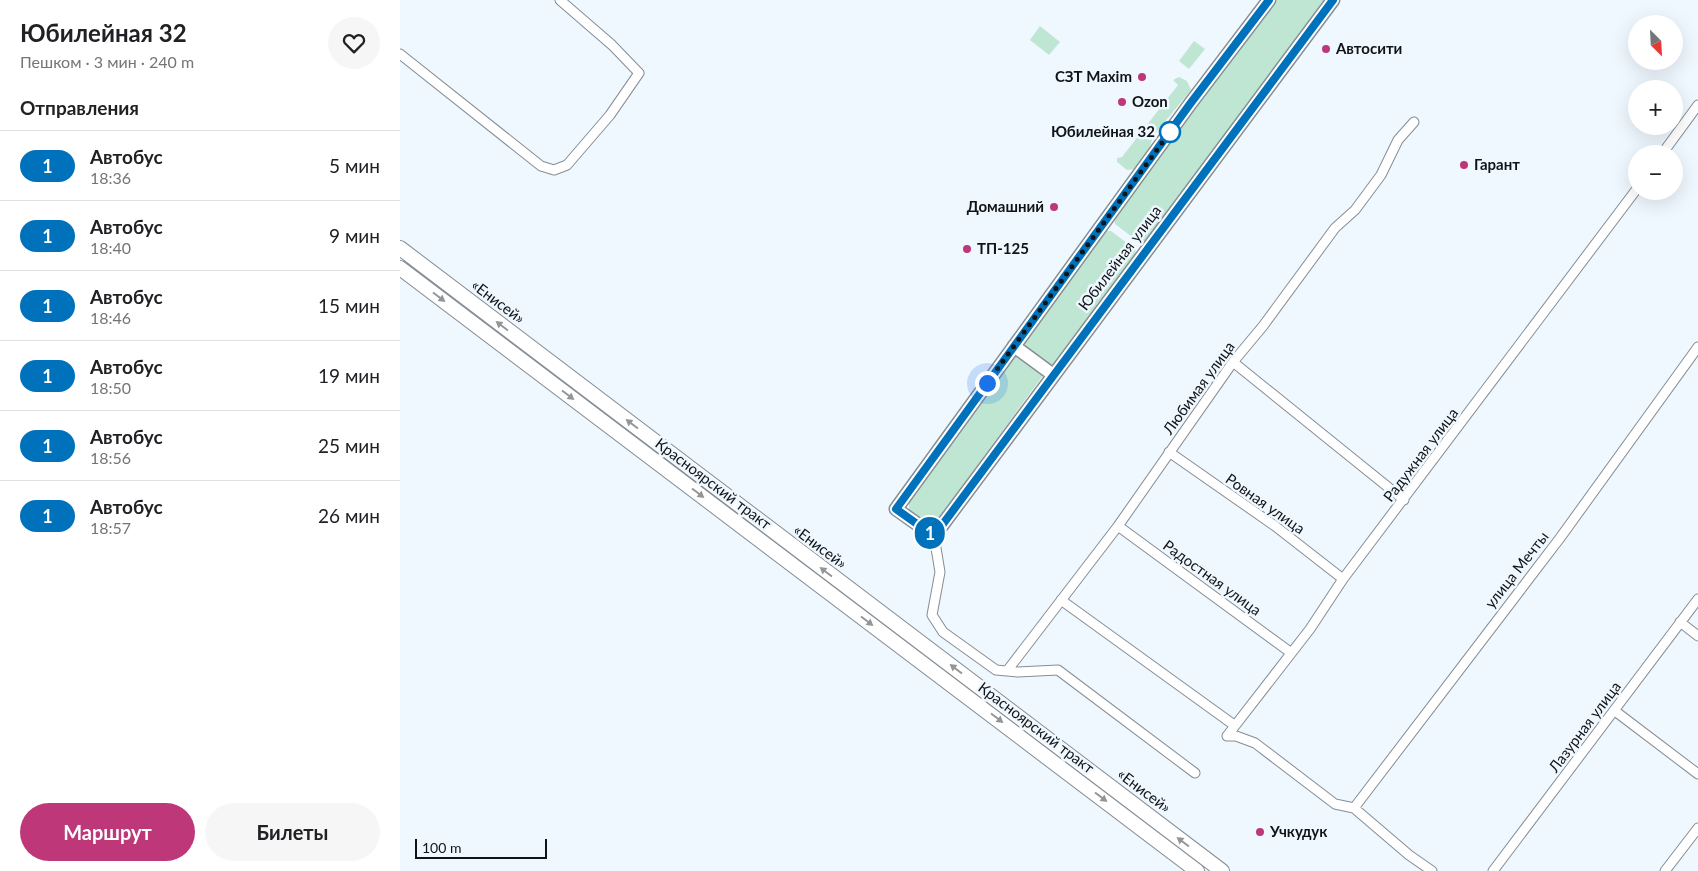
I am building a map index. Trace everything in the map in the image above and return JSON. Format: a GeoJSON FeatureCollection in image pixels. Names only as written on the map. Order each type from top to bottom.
{"type":"FeatureCollection","features":[{"type":"Feature","properties":{"kind":"highway","name":"«Енисей»"},"geometry":{"type":"LineString","coordinates":[[400,248],[1222,871]]}},
{"type":"Feature","properties":{"kind":"highway","name":"Красноярский тракт"},"geometry":{"type":"LineString","coordinates":[[400,268],[1197,871]]}},
{"type":"Feature","properties":{"kind":"main road"},"geometry":{"type":"LineString","coordinates":[[934,536],[896,509],[1190,104],[1269,0]]}},
{"type":"Feature","properties":{"kind":"main road","name":"Юбилейная улица"},"geometry":{"type":"LineString","coordinates":[[934,536],[1052,374],[1333,0]]}},
{"type":"Feature","properties":{"kind":"main road"},"geometry":{"type":"LineString","coordinates":[[1014,346],[1052,374]]}},
{"type":"Feature","properties":{"kind":"street"},"geometry":{"type":"LineString","coordinates":[[400,54],[541,166],[554,170],[567,165],[610,115],[639,73],[612,45],[560,0]]}},
{"type":"Feature","properties":{"kind":"street"},"geometry":{"type":"LineString","coordinates":[[1669,145],[1698,105]]}},
{"type":"Feature","properties":{"kind":"street","name":"Любимая улица"},"geometry":{"type":"LineString","coordinates":[[1007,671],[1118,526],[1233,362],[1263,326],[1335,228],[1355,210],[1381,175],[1398,140],[1414,122]]}},
{"type":"Feature","properties":{"kind":"street","name":"Радужная улица"},"geometry":{"type":"LineString","coordinates":[[1354,808],[1335,804],[1255,743],[1236,736],[1227,736],[1290,652],[1310,629],[1343,580],[1629,200]]}},
{"type":"Feature","properties":{"kind":"street","name":"улица Мечты"},"geometry":{"type":"LineString","coordinates":[[1354,808],[1560,538],[1698,347]]}},
{"type":"Feature","properties":{"kind":"street"},"geometry":{"type":"LineString","coordinates":[[1233,362],[1404,500]]}},
{"type":"Feature","properties":{"kind":"street","name":"Ровная улица"},"geometry":{"type":"LineString","coordinates":[[1169,452],[1275,526],[1343,580]]}},
{"type":"Feature","properties":{"kind":"street","name":"Радостная улица"},"geometry":{"type":"LineString","coordinates":[[1118,526],[1290,652]]}},
{"type":"Feature","properties":{"kind":"street"},"geometry":{"type":"LineString","coordinates":[[934,536],[940,572],[932,615],[943,632],[971,654],[996,670],[1018,672],[1058,670],[1195,773]]}},
{"type":"Feature","properties":{"kind":"street","name":"Лазурная улица"},"geometry":{"type":"LineString","coordinates":[[1493,871],[1698,599]]}},
{"type":"Feature","properties":{"kind":"street"},"geometry":{"type":"LineString","coordinates":[[1061,600],[1234,725]]}},
{"type":"Feature","properties":{"kind":"street"},"geometry":{"type":"LineString","coordinates":[[1680,622],[1698,636]]}},
{"type":"Feature","properties":{"kind":"street"},"geometry":{"type":"LineString","coordinates":[[1615,711],[1698,774]]}},
{"type":"Feature","properties":{"kind":"street"},"geometry":{"type":"LineString","coordinates":[[1354,808],[1409,855],[1432,871]]}},
{"type":"Feature","properties":{"kind":"street"},"geometry":{"type":"LineString","coordinates":[[1665,871],[1698,828]]}},
{"type":"Feature","properties":{"kind":"green space"},"geometry":{"type":"Polygon","coordinates":[[[1276,0],[1326,0],[1145,242],[1140,243],[1115,224],[1114,218],[1276,0]]]}},
{"type":"Feature","properties":{"kind":"green space"},"geometry":{"type":"Polygon","coordinates":[[[1040,26],[1060,42],[1049,55],[1030,40],[1040,26]]]}},
{"type":"Feature","properties":{"kind":"green space"},"geometry":{"type":"Polygon","coordinates":[[[1194,41],[1205,49],[1189,69],[1179,61],[1194,41]]]}},
{"type":"Feature","properties":{"kind":"green space"},"geometry":{"type":"Polygon","coordinates":[[[1179,77],[1187,81],[1191,90],[1153,136],[1149,150],[1134,169],[1127,170],[1117,162],[1117,158],[1122,157],[1178,85],[1173,80],[1179,77]]]}},
{"type":"Feature","properties":{"kind":"green space"},"geometry":{"type":"Polygon","coordinates":[[[1106,231],[1111,231],[1135,249],[1136,254],[1053,364],[1048,364],[1025,348],[1025,342],[1106,231]]]}},
{"type":"Feature","properties":{"kind":"green space"},"geometry":{"type":"Polygon","coordinates":[[[1017,354],[1044,374],[936,522],[929,525],[909,510],[909,503],[1017,354]]]}},
{"type":"Feature","properties":{"kind":"bus line","name":"1"},"geometry":{"type":"LineString","coordinates":[[1269,0],[1190,104],[896,509],[934,536],[1036,395],[1146,252],[1333,0]]}},
{"type":"Feature","properties":{"kind":"place","name":"Автосити"},"geometry":{"type":"Point","coordinates":[1326,49]}},
{"type":"Feature","properties":{"kind":"place","name":"СЗТ Maxim"},"geometry":{"type":"Point","coordinates":[1142,77]}},
{"type":"Feature","properties":{"kind":"place","name":"Ozon"},"geometry":{"type":"Point","coordinates":[1122,102]}},
{"type":"Feature","properties":{"kind":"place","name":"Юбилейная 32"},"geometry":{"type":"Point","coordinates":[1170,132]}},
{"type":"Feature","properties":{"kind":"place","name":"Гарант"},"geometry":{"type":"Point","coordinates":[1464,165]}},
{"type":"Feature","properties":{"kind":"place","name":"Домашний"},"geometry":{"type":"Point","coordinates":[1054,207]}},
{"type":"Feature","properties":{"kind":"place","name":"ТП-125"},"geometry":{"type":"Point","coordinates":[967,249]}},
{"type":"Feature","properties":{"kind":"place","name":"Учкудук"},"geometry":{"type":"Point","coordinates":[1260,832]}},
{"type":"Feature","properties":{"kind":"route"},"geometry":{"type":"LineString","coordinates":[[987,383],[1170,132]]}}]}
